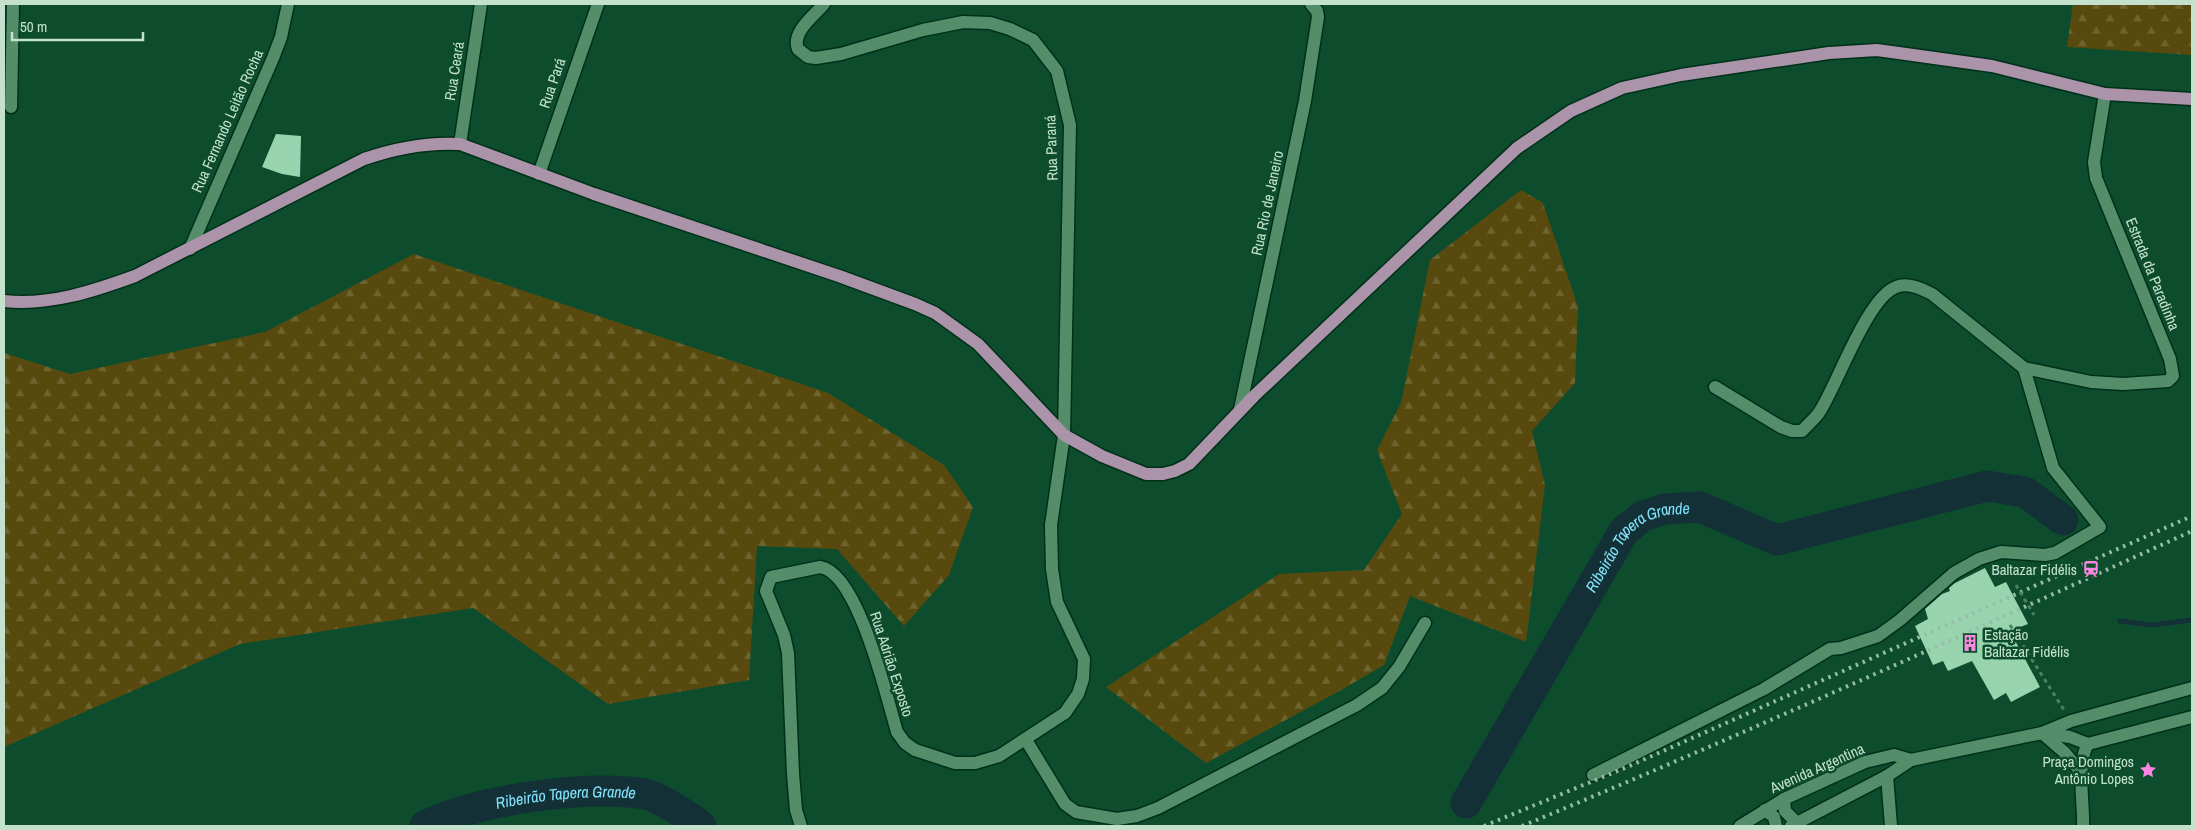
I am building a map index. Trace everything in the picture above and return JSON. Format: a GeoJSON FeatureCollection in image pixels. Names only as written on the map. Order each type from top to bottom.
{"type":"FeatureCollection","features":[{"type":"Feature","properties":{"kind":"main road"},"geometry":{"type":"LineString","coordinates":[[4,301],[35,301],[87,293],[135,276],[364,159],[403,147],[440,142],[460,144],[650,214],[839,276],[935,313],[978,344],[1064,435],[1102,456],[1146,474],[1163,474],[1176,471],[1189,464],[1240,409],[1517,148],[1571,111],[1622,88],[1681,76],[1829,53],[1877,50],[1992,66],[2105,94],[2192,99]]}},
{"type":"Feature","properties":{"kind":"street"},"geometry":{"type":"LineString","coordinates":[[11,107],[13,4]]}},
{"type":"Feature","properties":{"kind":"street","name":"Rua Fernando Leitão Rocha"},"geometry":{"type":"LineString","coordinates":[[190,248],[273,58],[281,38],[288,4]]}},
{"type":"Feature","properties":{"kind":"street","name":"Rua Ceará"},"geometry":{"type":"LineString","coordinates":[[460,144],[482,4]]}},
{"type":"Feature","properties":{"kind":"street","name":"Rua Pará"},"geometry":{"type":"LineString","coordinates":[[539,174],[598,4]]}},
{"type":"Feature","properties":{"kind":"street","name":"Rua Rio de Janeiro"},"geometry":{"type":"LineString","coordinates":[[1240,409],[1305,101],[1318,17],[1317,11],[1311,4]]}},
{"type":"Feature","properties":{"kind":"street","name":"Rua Paraná"},"geometry":{"type":"LineString","coordinates":[[820,8],[802,29],[796,40],[798,49],[808,57],[816,58],[841,54],[923,30],[963,22],[981,23],[1010,29],[1033,40],[1057,71],[1070,125],[1064,435]]}},
{"type":"Feature","properties":{"kind":"street","name":"Estrada da Paradinha"},"geometry":{"type":"LineString","coordinates":[[2024,368],[2091,382],[2122,384],[2168,381],[2173,376],[2170,359],[2096,178],[2094,162],[2105,94]]}},
{"type":"Feature","properties":{"kind":"street"},"geometry":{"type":"LineString","coordinates":[[1593,775],[1764,689],[1830,649],[1841,648],[1878,636],[1900,620],[1954,572],[1979,559],[2001,552],[2045,555],[2055,553],[2100,527],[2054,468],[2024,368],[1932,294],[1917,286],[1897,286],[1885,294],[1868,316],[1819,414],[1802,431],[1782,428],[1716,387]]}},
{"type":"Feature","properties":{"kind":"street","name":"Rua Adrião Exposto"},"geometry":{"type":"LineString","coordinates":[[801,826],[796,810],[793,774],[788,653],[784,635],[767,598],[768,581],[775,575],[820,567],[832,570],[853,598],[865,626],[898,732],[905,743],[915,750],[955,763],[975,763],[999,756],[1065,713],[1078,694],[1083,679],[1084,659],[1057,602],[1052,569],[1051,525],[1064,435]]}},
{"type":"Feature","properties":{"kind":"street"},"geometry":{"type":"LineString","coordinates":[[1026,740],[1070,809],[1083,814],[1117,819],[1137,816],[1158,808],[1357,705],[1382,688],[1399,667],[1425,623]]}},
{"type":"Feature","properties":{"kind":"street"},"geometry":{"type":"LineString","coordinates":[[2042,733],[2071,721],[2192,688]]}},
{"type":"Feature","properties":{"kind":"street"},"geometry":{"type":"LineString","coordinates":[[2042,733],[2070,737],[2088,744],[2192,717]]}},
{"type":"Feature","properties":{"kind":"street"},"geometry":{"type":"LineString","coordinates":[[2042,733],[2064,752],[2081,772]]}},
{"type":"Feature","properties":{"kind":"street","name":"Avenida Argentina"},"geometry":{"type":"LineString","coordinates":[[1794,825],[1887,776],[1911,760],[2042,733]]}},
{"type":"Feature","properties":{"kind":"street"},"geometry":{"type":"LineString","coordinates":[[2084,826],[2081,772],[2083,754],[2088,744]]}},
{"type":"Feature","properties":{"kind":"street","name":"Avenida Argentina"},"geometry":{"type":"LineString","coordinates":[[1740,826],[1784,799],[1865,762],[1894,755],[1911,760]]}},
{"type":"Feature","properties":{"kind":"street"},"geometry":{"type":"LineString","coordinates":[[1887,776],[1891,826]]}},
{"type":"Feature","properties":{"kind":"street"},"geometry":{"type":"LineString","coordinates":[[1784,799],[1785,811],[1794,825]]}},
{"type":"Feature","properties":{"kind":"street"},"geometry":{"type":"LineString","coordinates":[[1765,810],[1774,817],[1776,826]]}},
{"type":"Feature","properties":{"kind":"path"},"geometry":{"type":"LineString","coordinates":[[2016,585],[2034,615]]}},
{"type":"Feature","properties":{"kind":"path"},"geometry":{"type":"LineString","coordinates":[[2010,626],[2071,721]]}},
{"type":"Feature","properties":{"kind":"green space"},"geometry":{"type":"Polygon","coordinates":[[[2073,4],[2192,4],[2192,55],[2067,47],[2073,4]]]}},
{"type":"Feature","properties":{"kind":"green space"},"geometry":{"type":"Polygon","coordinates":[[[1521,190],[1543,203],[1578,307],[1575,383],[1532,431],[1545,485],[1526,642],[1410,596],[1384,665],[1206,763],[1106,687],[1279,574],[1364,570],[1402,514],[1377,450],[1401,403],[1430,260],[1521,190]]]}},
{"type":"Feature","properties":{"kind":"green space"},"geometry":{"type":"Polygon","coordinates":[[[414,254],[828,393],[944,465],[973,507],[949,575],[904,626],[837,549],[757,546],[749,680],[608,704],[473,608],[240,644],[4,747],[4,353],[70,374],[265,332],[414,254]]]}},
{"type":"Feature","properties":{"kind":"building"},"geometry":{"type":"Polygon","coordinates":[[[276,134],[301,136],[300,177],[282,174],[262,167],[276,134]]]}},
{"type":"Feature","properties":{"kind":"building","name":"Estação Baltazar Fidélis"},"geometry":{"type":"Polygon","coordinates":[[[1985,568],[1995,587],[2006,582],[2028,624],[2010,631],[2040,687],[2011,702],[2006,693],[1994,700],[1972,661],[1948,671],[1943,661],[1933,665],[1915,626],[1928,619],[1925,609],[1942,594],[1950,591],[1949,588],[1955,583],[1985,568]]]}},
{"type":"Feature","properties":{"kind":"waterway","name":"Ribeirão Tapera Grande"},"geometry":{"type":"LineString","coordinates":[[1466,803],[1624,531],[1643,516],[1665,509],[1700,507],[1777,540],[1987,486],[2025,492],[2063,520]]}},
{"type":"Feature","properties":{"kind":"waterway","name":"Ribeirão Tapera Grande"},"geometry":{"type":"LineString","coordinates":[[2120,621],[2152,625],[2192,620]]}},
{"type":"Feature","properties":{"kind":"waterway","name":"Ribeirão Tapera Grande"},"geometry":{"type":"LineString","coordinates":[[425,826],[474,808],[533,796],[593,791],[645,794],[674,808],[701,826]]}},
{"type":"Feature","properties":{"kind":"railway"},"geometry":{"type":"LineString","coordinates":[[1484,826],[1627,767],[2192,516]]}},
{"type":"Feature","properties":{"kind":"railway"},"geometry":{"type":"LineString","coordinates":[[1522,826],[1774,718],[2192,531]]}},
{"type":"Feature","properties":{"kind":"place","name":"Baltazar Fidélis"},"geometry":{"type":"Point","coordinates":[2091,569]}},
{"type":"Feature","properties":{"kind":"place","name":"Estação Baltazar Fidélis"},"geometry":{"type":"Point","coordinates":[1970,643]}},
{"type":"Feature","properties":{"kind":"place","name":"Praça Domingos Antônio Lopes"},"geometry":{"type":"Point","coordinates":[2148,770]}}]}
